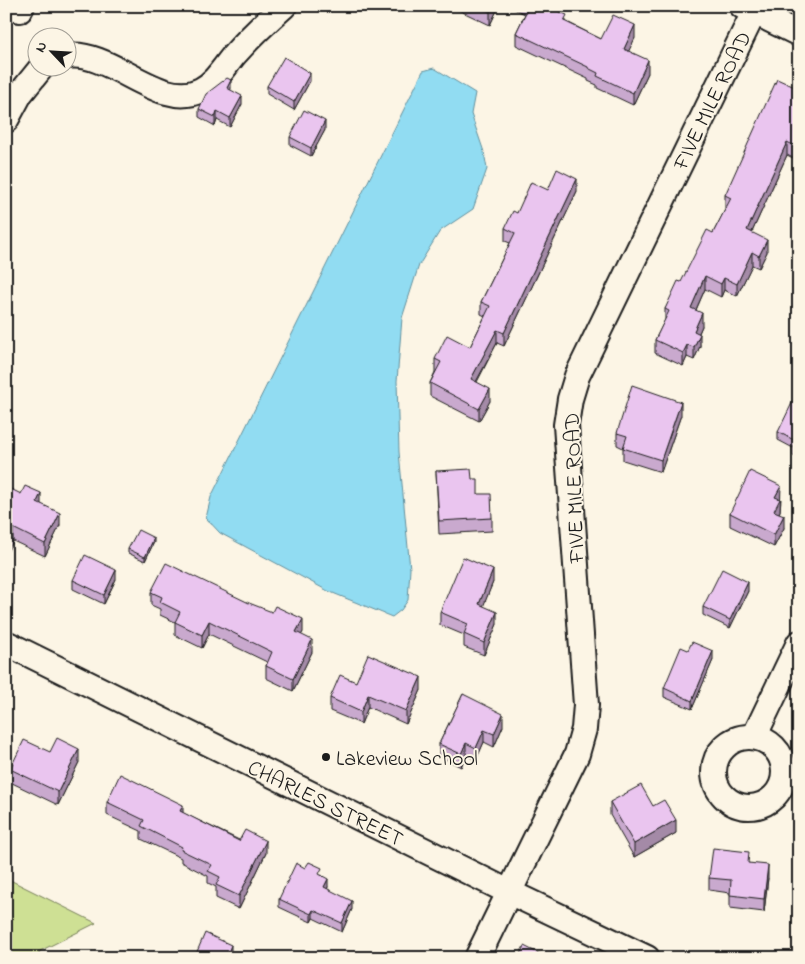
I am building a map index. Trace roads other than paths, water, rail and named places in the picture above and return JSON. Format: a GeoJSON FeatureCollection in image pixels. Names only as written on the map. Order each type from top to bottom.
{"type":"FeatureCollection","features":[{"type":"Feature","properties":{"kind":"street"},"geometry":{"type":"LineString","coordinates":[[78,54],[100,60],[159,90],[180,93],[199,91],[214,80],[236,53],[284,6]]}},
{"type":"Feature","properties":{"kind":"street"},"geometry":{"type":"LineString","coordinates":[[751,8],[799,34]]}},
{"type":"Feature","properties":{"kind":"street","name":"FIVE MILE ROAD"},"geometry":{"type":"LineString","coordinates":[[477,958],[572,765],[584,729],[586,705],[566,425],[570,399],[577,376],[751,8]]}},
{"type":"Feature","properties":{"kind":"street"},"geometry":{"type":"LineString","coordinates":[[6,120],[20,94],[33,78]]}},
{"type":"Feature","properties":{"kind":"street","name":"CHARLES STREET"},"geometry":{"type":"LineString","coordinates":[[6,643],[509,892],[647,958]]}},
{"type":"Feature","properties":{"kind":"street"},"geometry":{"type":"LineString","coordinates":[[754,736],[799,643]]}},
{"type":"Feature","properties":{"kind":"water"},"geometry":{"type":"Polygon","coordinates":[[[434,68],[475,93],[471,114],[484,152],[487,169],[473,209],[440,231],[419,265],[402,318],[397,381],[399,452],[410,569],[408,600],[401,610],[392,617],[328,591],[220,533],[206,518],[211,497],[423,71],[434,68]]]}},
{"type":"Feature","properties":{"kind":"place","name":"Lakeview School"},"geometry":{"type":"Point","coordinates":[326,757]}}]}
